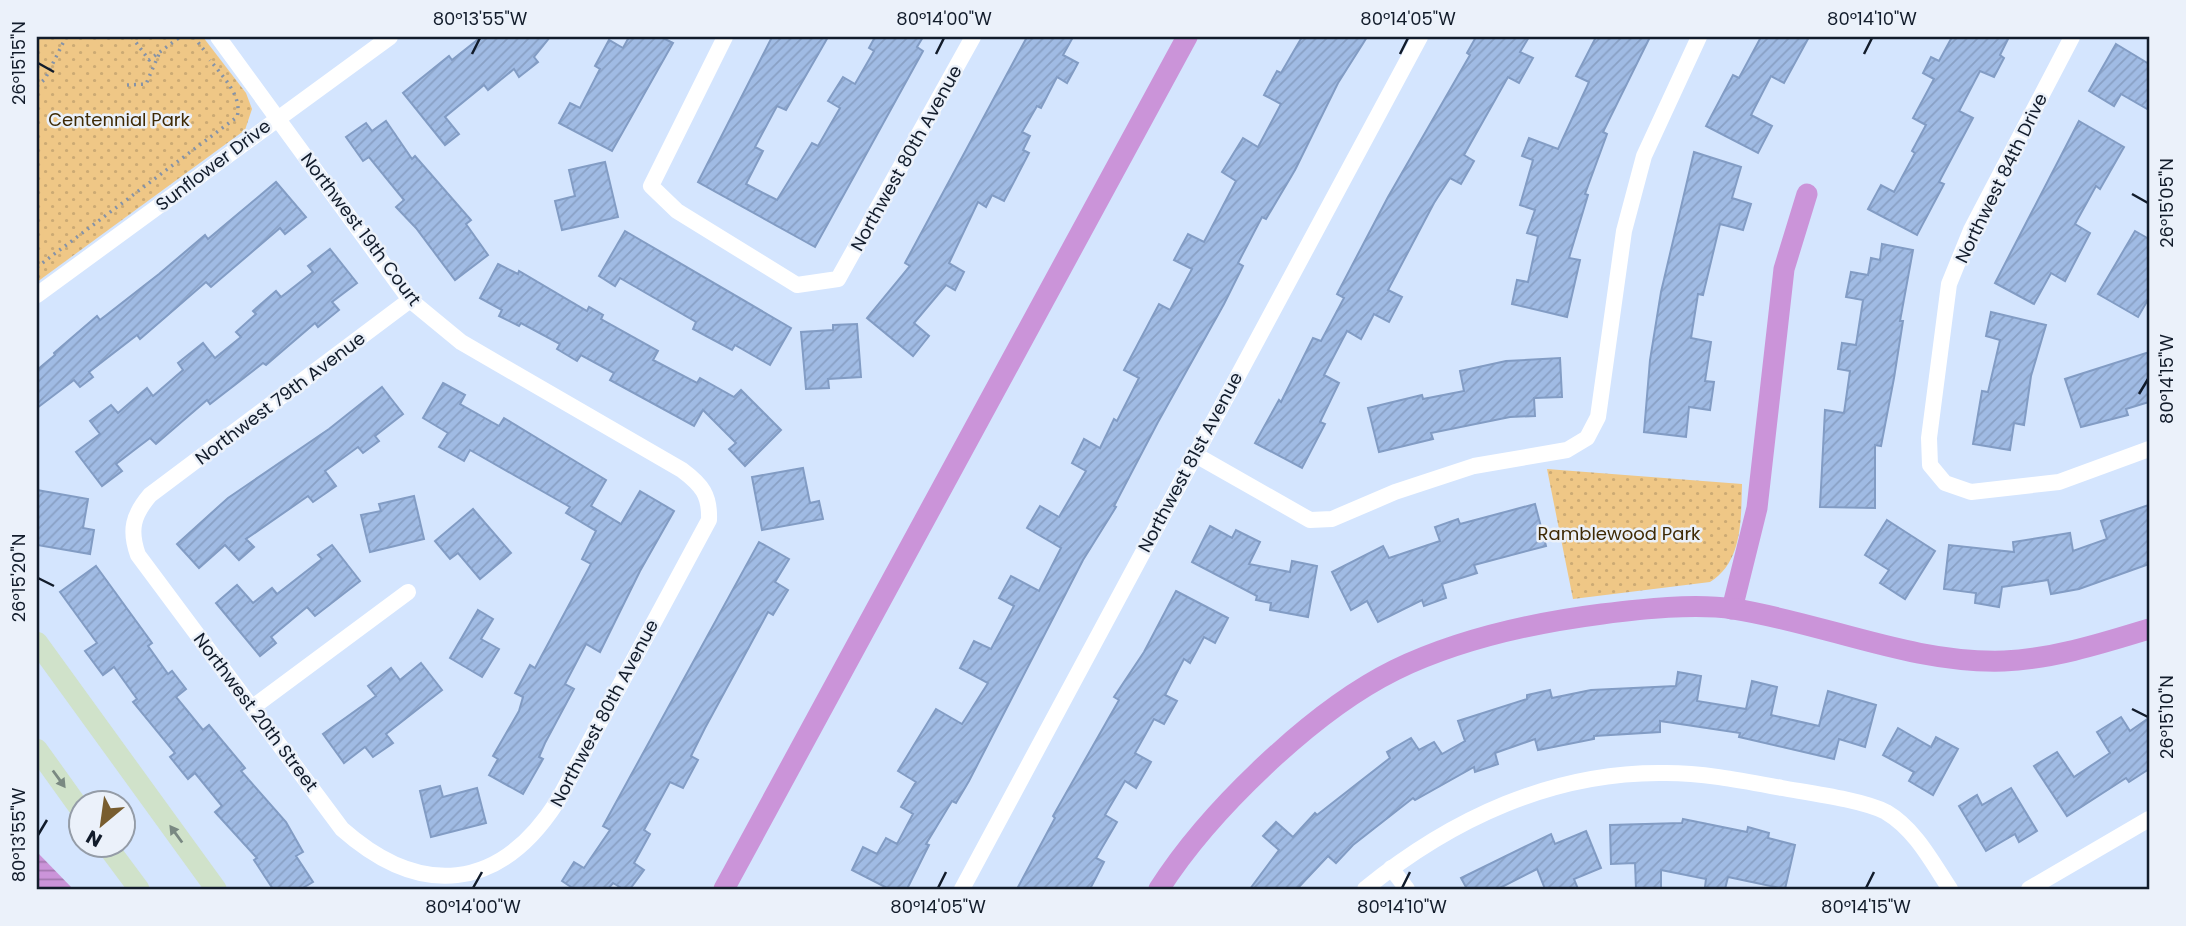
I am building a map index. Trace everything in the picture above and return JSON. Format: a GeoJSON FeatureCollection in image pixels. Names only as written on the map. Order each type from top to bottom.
{"type":"FeatureCollection","features":[{"type":"Feature","properties":{"kind":"main road"},"geometry":{"type":"LineString","coordinates":[[37,642],[216,889]]}},
{"type":"Feature","properties":{"kind":"main road"},"geometry":{"type":"LineString","coordinates":[[37,749],[66,790]]}},
{"type":"Feature","properties":{"kind":"main road"},"geometry":{"type":"LineString","coordinates":[[118,860],[139,889]]}},
{"type":"Feature","properties":{"kind":"street","name":"Northwest 19th Court"},"geometry":{"type":"LineString","coordinates":[[218,37],[410,300],[461,342],[682,470],[698,482],[710,499]]}},
{"type":"Feature","properties":{"kind":"street","name":"Sunflower Drive"},"geometry":{"type":"LineString","coordinates":[[37,295],[278,116],[390,37]]}},
{"type":"Feature","properties":{"kind":"street","name":"Northwest 80th Avenue"},"geometry":{"type":"LineString","coordinates":[[725,37],[651,186],[677,211],[797,285],[838,279],[973,37]]}},
{"type":"Feature","properties":{"kind":"street","name":"Northwest 81st Avenue"},"geometry":{"type":"LineString","coordinates":[[962,889],[1420,37]]}},
{"type":"Feature","properties":{"kind":"street"},"geometry":{"type":"LineString","coordinates":[[1194,454],[1310,520],[1332,519],[1395,492],[1474,466],[1567,450],[1587,438],[1598,417],[1624,231],[1644,156],[1699,37]]}},
{"type":"Feature","properties":{"kind":"street","name":"Northwest 84th Drive"},"geometry":{"type":"LineString","coordinates":[[2072,37],[1971,230],[1950,284],[1929,438],[1930,464],[1945,483],[1971,492],[2059,482],[2149,449]]}},
{"type":"Feature","properties":{"kind":"street","name":"Northwest 79th Avenue"},"geometry":{"type":"LineString","coordinates":[[150,495],[410,300]]}},
{"type":"Feature","properties":{"kind":"street","name":"Northwest 20th Street"},"geometry":{"type":"LineString","coordinates":[[150,495],[138,509],[132,524],[132,538],[138,555],[350,837],[368,852],[398,867],[447,883]]}},
{"type":"Feature","properties":{"kind":"street","name":"Northwest 80th Avenue"},"geometry":{"type":"LineString","coordinates":[[447,883],[478,871],[516,851],[537,833],[557,802],[709,520],[710,499]]}},
{"type":"Feature","properties":{"kind":"street"},"geometry":{"type":"LineString","coordinates":[[253,707],[408,592]]}},
{"type":"Feature","properties":{"kind":"street"},"geometry":{"type":"LineString","coordinates":[[1365,889],[1432,839],[1486,810],[1599,778],[1666,773],[1737,780],[1828,797],[1885,812],[1913,835],[1950,889]]}},
{"type":"Feature","properties":{"kind":"street"},"geometry":{"type":"LineString","coordinates":[[2029,889],[2149,819]]}},
{"type":"Feature","properties":{"kind":"street"},"geometry":{"type":"LineString","coordinates":[[1391,868],[1407,889]]}},
{"type":"Feature","properties":{"kind":"path"},"geometry":{"type":"LineString","coordinates":[[37,86],[45,79],[66,37]]}},
{"type":"Feature","properties":{"kind":"path"},"geometry":{"type":"LineString","coordinates":[[132,37],[149,60],[180,37]]}},
{"type":"Feature","properties":{"kind":"path"},"geometry":{"type":"LineString","coordinates":[[37,267],[237,117],[240,107],[235,94],[194,37]]}},
{"type":"Feature","properties":{"kind":"path"},"geometry":{"type":"LineString","coordinates":[[127,85],[146,84],[160,52]]}},
{"type":"Feature","properties":{"kind":"green space","name":"Centennial Park"},"geometry":{"type":"Polygon","coordinates":[[[37,37],[203,37],[246,93],[252,109],[245,130],[37,282],[37,37]]]}},
{"type":"Feature","properties":{"kind":"green space","name":"Ramblewood Park"},"geometry":{"type":"Polygon","coordinates":[[[1547,469],[1742,484],[1738,538],[1729,563],[1710,582],[1573,599],[1547,469]]]}},
{"type":"Feature","properties":{"kind":"shaded area"},"geometry":{"type":"Polygon","coordinates":[[[37,852],[73,889],[37,889],[37,852]]]}},
{"type":"Feature","properties":{"kind":"building"},"geometry":{"type":"Polygon","coordinates":[[[481,37],[550,37],[534,57],[538,62],[519,77],[514,69],[488,90],[484,85],[445,117],[459,134],[445,145],[403,93],[449,56],[452,60],[481,37]]]}},
{"type":"Feature","properties":{"kind":"building"},"geometry":{"type":"Polygon","coordinates":[[[629,37],[661,37],[673,43],[612,151],[559,123],[570,103],[580,108],[600,69],[595,66],[609,40],[623,48],[629,37]]]}},
{"type":"Feature","properties":{"kind":"building"},"geometry":{"type":"Polygon","coordinates":[[[772,37],[828,37],[786,110],[777,106],[755,147],[763,151],[746,184],[777,200],[812,143],[818,146],[840,108],[828,101],[843,77],[855,84],[874,51],[869,48],[875,37],[923,37],[917,47],[923,51],[815,247],[698,182],[772,37]]]}},
{"type":"Feature","properties":{"kind":"building"},"geometry":{"type":"Polygon","coordinates":[[[1027,37],[1073,37],[1063,55],[1078,63],[1067,83],[1057,77],[1041,108],[1037,106],[1022,132],[1030,136],[1023,150],[1029,153],[1004,201],[992,195],[986,207],[978,202],[949,263],[964,272],[955,290],[946,285],[914,323],[929,336],[913,356],[867,318],[910,266],[905,263],[1027,37]]]}},
{"type":"Feature","properties":{"kind":"building"},"geometry":{"type":"Polygon","coordinates":[[[1302,37],[1367,37],[1338,83],[1295,170],[1266,219],[1262,217],[1238,263],[1243,266],[1224,304],[1158,422],[1114,506],[1116,507],[1083,560],[969,781],[956,803],[952,801],[926,844],[929,845],[907,889],[889,889],[852,870],[863,847],[877,854],[886,838],[897,844],[913,814],[901,807],[916,782],[898,771],[936,709],[962,724],[988,683],[960,668],[974,641],[991,649],[1014,606],[999,598],[1011,576],[1039,591],[1061,548],[1027,528],[1040,506],[1059,517],[1086,471],[1072,463],[1084,439],[1100,448],[1114,419],[1117,421],[1139,378],[1124,370],[1159,304],[1170,310],[1192,269],[1174,260],[1188,234],[1204,242],[1236,181],[1222,172],[1243,138],[1258,147],[1281,104],[1264,95],[1277,71],[1281,73],[1302,37]]]}},
{"type":"Feature","properties":{"kind":"building"},"geometry":{"type":"Polygon","coordinates":[[[1476,37],[1529,37],[1520,52],[1533,58],[1519,83],[1508,77],[1464,155],[1474,161],[1461,184],[1450,178],[1434,203],[1388,290],[1402,297],[1389,322],[1374,314],[1361,339],[1347,331],[1324,375],[1339,383],[1320,422],[1325,424],[1302,468],[1255,443],[1279,400],[1281,402],[1313,338],[1321,341],[1344,298],[1337,294],[1388,197],[1470,55],[1467,53],[1476,37]]]}},
{"type":"Feature","properties":{"kind":"building"},"geometry":{"type":"Polygon","coordinates":[[[1596,37],[1650,37],[1603,132],[1607,134],[1585,194],[1588,195],[1569,258],[1580,260],[1567,317],[1512,304],[1517,280],[1528,282],[1538,236],[1527,233],[1535,210],[1520,205],[1533,160],[1522,156],[1529,138],[1558,149],[1589,82],[1576,76],[1596,37]]]}},
{"type":"Feature","properties":{"kind":"building"},"geometry":{"type":"Polygon","coordinates":[[[1761,37],[1809,37],[1784,83],[1771,76],[1751,115],[1772,126],[1758,153],[1706,126],[1733,75],[1739,78],[1761,37]]]}},
{"type":"Feature","properties":{"kind":"building"},"geometry":{"type":"Polygon","coordinates":[[[1952,37],[2009,37],[2000,55],[2004,58],[1994,77],[1980,71],[1959,111],[1973,118],[1939,182],[1944,184],[1917,235],[1868,209],[1881,185],[1894,192],[1915,153],[1912,151],[1926,125],[1913,118],[1934,79],[1923,73],[1931,57],[1939,61],[1952,37]]]}},
{"type":"Feature","properties":{"kind":"building"},"geometry":{"type":"Polygon","coordinates":[[[2116,44],[2149,64],[2149,110],[2121,94],[2114,106],[2089,91],[2116,44]]]}},
{"type":"Feature","properties":{"kind":"building"},"geometry":{"type":"Polygon","coordinates":[[[386,121],[412,159],[415,156],[471,220],[466,224],[488,255],[455,280],[416,228],[396,207],[404,200],[369,157],[363,161],[346,137],[366,123],[372,131],[386,121]]]}},
{"type":"Feature","properties":{"kind":"building"},"geometry":{"type":"Polygon","coordinates":[[[2079,121],[2124,147],[2100,189],[2096,186],[2075,224],[2090,233],[2065,281],[2051,273],[2034,304],[1995,283],[2079,121]]]}},
{"type":"Feature","properties":{"kind":"building"},"geometry":{"type":"Polygon","coordinates":[[[1694,152],[1741,167],[1732,198],[1751,204],[1743,230],[1720,224],[1703,295],[1698,294],[1691,338],[1711,342],[1705,381],[1714,382],[1710,410],[1689,407],[1686,437],[1644,432],[1650,360],[1661,292],[1694,152]]]}},
{"type":"Feature","properties":{"kind":"building"},"geometry":{"type":"Polygon","coordinates":[[[605,162],[618,217],[562,230],[555,201],[575,196],[569,170],[605,162]]]}},
{"type":"Feature","properties":{"kind":"building"},"geometry":{"type":"Polygon","coordinates":[[[276,182],[306,217],[285,234],[280,228],[211,287],[206,282],[140,339],[137,335],[89,372],[93,377],[80,387],[74,380],[37,408],[37,370],[55,355],[54,353],[97,316],[100,320],[205,235],[208,239],[276,182]]]}},
{"type":"Feature","properties":{"kind":"building"},"geometry":{"type":"Polygon","coordinates":[[[625,231],[791,328],[770,365],[735,345],[732,350],[693,329],[696,322],[620,278],[615,286],[599,276],[625,231]]]}},
{"type":"Feature","properties":{"kind":"building"},"geometry":{"type":"Polygon","coordinates":[[[2135,231],[2149,239],[2149,298],[2138,317],[2098,294],[2135,231]]]}},
{"type":"Feature","properties":{"kind":"building"},"geometry":{"type":"Polygon","coordinates":[[[1882,244],[1913,250],[1881,446],[1875,445],[1875,508],[1820,507],[1825,410],[1844,413],[1850,371],[1838,369],[1842,343],[1856,345],[1863,300],[1846,297],[1851,272],[1868,275],[1871,258],[1880,260],[1882,244]]]}},
{"type":"Feature","properties":{"kind":"building"},"geometry":{"type":"Polygon","coordinates":[[[330,249],[357,283],[332,302],[339,310],[318,327],[315,323],[266,365],[263,363],[210,404],[207,400],[156,444],[150,438],[116,464],[122,471],[102,486],[76,452],[100,434],[90,421],[111,405],[118,413],[147,388],[153,396],[183,370],[178,363],[203,343],[215,358],[241,337],[236,332],[256,314],[253,311],[276,291],[281,297],[313,272],[308,266],[330,249]]]}},
{"type":"Feature","properties":{"kind":"building"},"geometry":{"type":"Polygon","coordinates":[[[498,264],[518,274],[519,271],[587,311],[589,307],[603,315],[601,319],[658,351],[653,360],[697,383],[700,378],[734,397],[741,390],[781,430],[745,466],[729,449],[736,443],[703,410],[694,426],[610,380],[614,373],[581,355],[577,361],[557,349],[560,344],[521,323],[519,326],[499,316],[502,310],[480,298],[498,264]]]}},
{"type":"Feature","properties":{"kind":"building"},"geometry":{"type":"Polygon","coordinates":[[[1991,312],[2046,325],[2031,376],[2024,425],[2014,423],[2010,450],[1973,444],[1982,391],[1988,392],[2000,340],[1986,336],[1991,312]]]}},
{"type":"Feature","properties":{"kind":"building"},"geometry":{"type":"Polygon","coordinates":[[[857,324],[861,377],[828,379],[829,388],[806,389],[801,332],[833,330],[833,325],[857,324]]]}},
{"type":"Feature","properties":{"kind":"building"},"geometry":{"type":"Polygon","coordinates":[[[2149,352],[2149,402],[2126,409],[2128,415],[2081,427],[2065,379],[2149,352]]]}},
{"type":"Feature","properties":{"kind":"building"},"geometry":{"type":"Polygon","coordinates":[[[1560,358],[1562,397],[1534,398],[1535,416],[1510,417],[1431,433],[1433,439],[1379,452],[1368,408],[1422,395],[1423,399],[1464,391],[1460,371],[1506,361],[1560,358]]]}},
{"type":"Feature","properties":{"kind":"building"},"geometry":{"type":"Polygon","coordinates":[[[443,383],[465,395],[460,404],[499,426],[504,418],[606,480],[591,506],[621,524],[640,491],[674,511],[640,571],[600,652],[586,644],[565,684],[574,689],[545,743],[539,757],[543,759],[523,794],[489,775],[498,759],[493,756],[519,711],[523,697],[515,693],[530,665],[535,668],[591,564],[582,559],[596,531],[566,513],[570,507],[470,450],[464,461],[439,447],[448,433],[423,418],[443,383]]]}},
{"type":"Feature","properties":{"kind":"building"},"geometry":{"type":"Polygon","coordinates":[[[382,387],[403,414],[375,436],[379,441],[363,453],[358,447],[325,471],[336,486],[313,502],[308,496],[246,539],[254,547],[239,560],[225,545],[199,568],[177,544],[228,498],[329,429],[382,387]]]}},
{"type":"Feature","properties":{"kind":"building"},"geometry":{"type":"Polygon","coordinates":[[[803,468],[810,503],[819,501],[823,519],[762,530],[752,477],[803,468]]]}},
{"type":"Feature","properties":{"kind":"building"},"geometry":{"type":"Polygon","coordinates":[[[37,490],[88,499],[83,528],[94,530],[90,554],[37,545],[37,490]]]}},
{"type":"Feature","properties":{"kind":"building"},"geometry":{"type":"Polygon","coordinates":[[[414,496],[424,539],[370,552],[361,515],[381,511],[379,504],[414,496]]]}},
{"type":"Feature","properties":{"kind":"building"},"geometry":{"type":"Polygon","coordinates":[[[1535,504],[1546,546],[1474,565],[1477,573],[1442,584],[1446,598],[1424,606],[1422,600],[1378,622],[1367,601],[1351,610],[1332,572],[1383,546],[1389,558],[1440,541],[1435,527],[1458,519],[1460,524],[1535,504]]]}},
{"type":"Feature","properties":{"kind":"building"},"geometry":{"type":"Polygon","coordinates":[[[2149,505],[2149,564],[2079,589],[2051,594],[2048,580],[2002,587],[1999,607],[1975,603],[1976,593],[1944,589],[1949,545],[2014,552],[2013,542],[2070,533],[2073,551],[2107,539],[2101,521],[2149,505]]]}},
{"type":"Feature","properties":{"kind":"building"},"geometry":{"type":"Polygon","coordinates":[[[473,509],[511,553],[480,579],[458,553],[450,559],[435,541],[473,509]]]}},
{"type":"Feature","properties":{"kind":"building"},"geometry":{"type":"Polygon","coordinates":[[[1887,520],[1935,551],[1905,599],[1880,583],[1889,570],[1865,555],[1887,520]]]}},
{"type":"Feature","properties":{"kind":"building"},"geometry":{"type":"Polygon","coordinates":[[[1210,526],[1232,538],[1236,530],[1260,542],[1249,564],[1290,572],[1292,561],[1317,566],[1308,617],[1270,610],[1271,603],[1256,600],[1257,596],[1192,562],[1210,526]]]}},
{"type":"Feature","properties":{"kind":"building"},"geometry":{"type":"Polygon","coordinates":[[[759,542],[789,559],[775,582],[788,590],[773,615],[768,612],[705,728],[691,756],[698,760],[683,788],[670,782],[644,830],[650,834],[634,863],[644,870],[630,889],[623,889],[613,883],[608,889],[574,889],[562,881],[574,862],[584,868],[610,830],[603,826],[759,542]]]}},
{"type":"Feature","properties":{"kind":"building"},"geometry":{"type":"Polygon","coordinates":[[[332,545],[360,581],[315,616],[307,607],[271,637],[276,643],[260,656],[216,603],[237,585],[253,603],[272,588],[277,594],[322,559],[318,555],[332,545]]]}},
{"type":"Feature","properties":{"kind":"building"},"geometry":{"type":"Polygon","coordinates":[[[96,566],[152,643],[148,646],[168,674],[172,671],[186,689],[176,697],[203,730],[209,725],[245,768],[241,771],[286,822],[303,852],[296,856],[313,882],[301,889],[273,889],[254,860],[257,858],[215,812],[222,806],[195,773],[188,779],[170,757],[175,753],[133,702],[137,699],[114,667],[103,675],[85,651],[97,643],[60,592],[96,566]]]}},
{"type":"Feature","properties":{"kind":"building"},"geometry":{"type":"Polygon","coordinates":[[[1176,591],[1228,618],[1215,643],[1204,637],[1190,663],[1184,659],[1165,695],[1177,701],[1164,724],[1154,719],[1135,753],[1151,762],[1136,788],[1125,781],[1105,815],[1117,822],[1096,858],[1104,862],[1090,889],[1017,889],[1055,818],[1053,816],[1119,700],[1114,697],[1144,652],[1176,591]]]}},
{"type":"Feature","properties":{"kind":"building"},"geometry":{"type":"Polygon","coordinates":[[[478,610],[493,619],[481,639],[499,649],[482,677],[450,658],[478,610]]]}},
{"type":"Feature","properties":{"kind":"building"},"geometry":{"type":"Polygon","coordinates":[[[421,663],[442,690],[386,734],[393,743],[373,757],[365,747],[344,763],[323,734],[376,696],[368,686],[391,668],[400,680],[421,663]]]}},
{"type":"Feature","properties":{"kind":"building"},"geometry":{"type":"Polygon","coordinates":[[[1678,672],[1701,676],[1697,701],[1746,709],[1752,681],[1777,687],[1771,715],[1819,726],[1828,691],[1876,705],[1865,747],[1839,739],[1834,759],[1739,737],[1740,733],[1660,721],[1660,732],[1594,736],[1594,739],[1538,750],[1535,739],[1495,753],[1498,764],[1475,772],[1474,767],[1415,800],[1413,798],[1353,845],[1336,863],[1328,856],[1297,889],[1250,889],[1279,850],[1263,836],[1276,822],[1293,837],[1315,813],[1317,815],[1390,758],[1387,752],[1411,738],[1419,750],[1434,742],[1442,754],[1465,741],[1458,721],[1527,699],[1527,695],[1550,690],[1552,698],[1591,690],[1676,686],[1678,672]]]}},
{"type":"Feature","properties":{"kind":"building"},"geometry":{"type":"Polygon","coordinates":[[[2121,717],[2130,731],[2149,718],[2149,769],[2129,782],[2126,778],[2067,816],[2034,766],[2057,752],[2074,777],[2110,753],[2097,732],[2121,717]]]}},
{"type":"Feature","properties":{"kind":"building"},"geometry":{"type":"Polygon","coordinates":[[[1898,728],[1931,747],[1936,737],[1958,749],[1933,795],[1909,781],[1914,772],[1883,755],[1898,728]]]}},
{"type":"Feature","properties":{"kind":"building"},"geometry":{"type":"Polygon","coordinates":[[[440,786],[443,797],[477,788],[486,823],[431,837],[420,791],[440,786]]]}},
{"type":"Feature","properties":{"kind":"building"},"geometry":{"type":"Polygon","coordinates":[[[2011,788],[2037,831],[2019,842],[2015,834],[1986,851],[1959,806],[1977,795],[1982,805],[2011,788]]]}},
{"type":"Feature","properties":{"kind":"building"},"geometry":{"type":"Polygon","coordinates":[[[1683,819],[1747,832],[1748,827],[1769,833],[1768,838],[1795,845],[1785,889],[1728,877],[1725,889],[1715,889],[1705,887],[1706,879],[1661,870],[1661,889],[1636,889],[1635,863],[1611,864],[1610,825],[1682,823],[1683,819]]]}},
{"type":"Feature","properties":{"kind":"building"},"geometry":{"type":"Polygon","coordinates":[[[1586,831],[1601,868],[1574,879],[1578,889],[1545,889],[1537,869],[1498,889],[1467,889],[1461,878],[1551,834],[1555,844],[1586,831]]]}},
{"type":"Feature","properties":{"kind":"waterway"},"geometry":{"type":"LineString","coordinates":[[724,889],[1187,37]]}},
{"type":"Feature","properties":{"kind":"waterway"},"geometry":{"type":"LineString","coordinates":[[1732,609],[1757,508],[1784,269],[1807,194]]}},
{"type":"Feature","properties":{"kind":"waterway"},"geometry":{"type":"LineString","coordinates":[[1159,889],[1180,859],[1233,797],[1264,766],[1330,711],[1395,670],[1444,649],[1496,634],[1549,622],[1618,612],[1668,607],[1718,607],[1768,615],[1902,650],[1970,660],[2004,661],[2059,654],[2149,629]]}}]}
